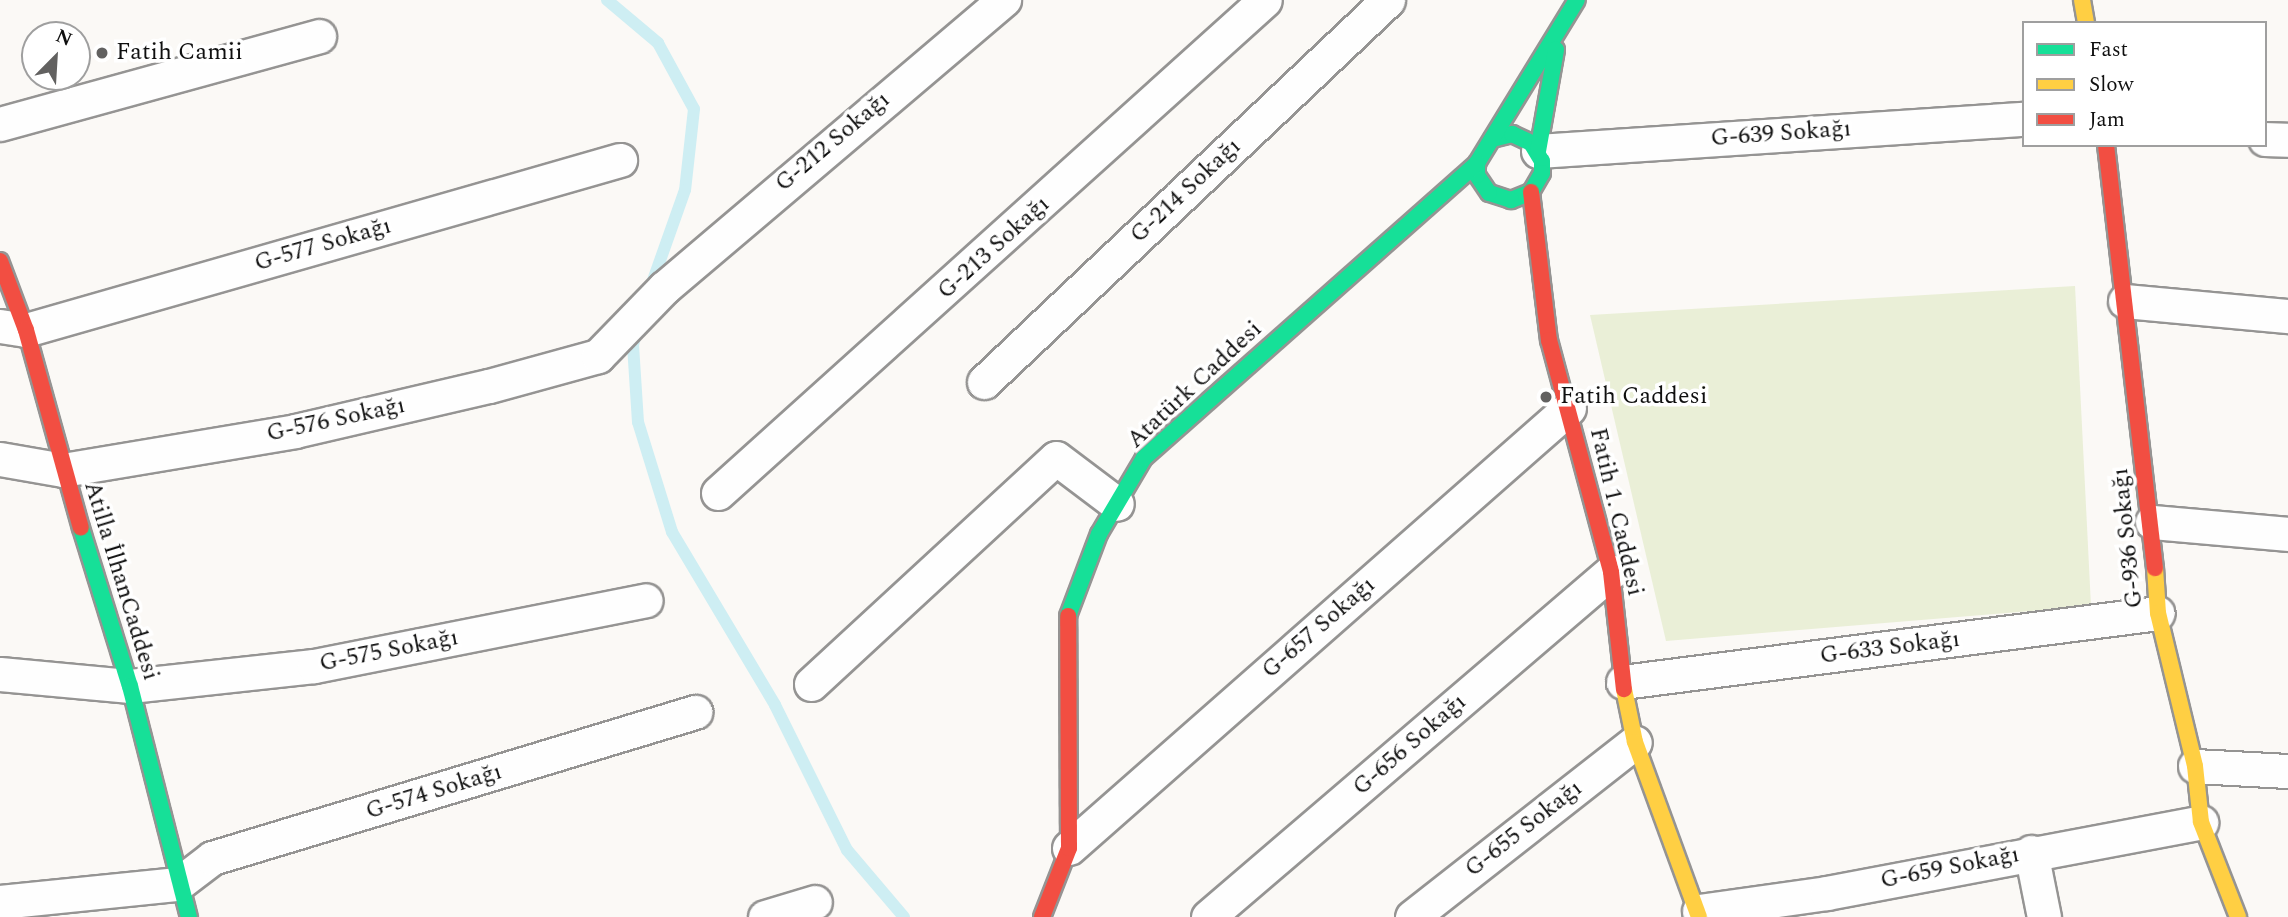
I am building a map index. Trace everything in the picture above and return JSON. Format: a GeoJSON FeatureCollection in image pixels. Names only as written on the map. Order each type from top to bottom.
{"type":"FeatureCollection","features":[{"type":"Feature","properties":{"kind":"street","name":"G-212 Sokağı"},"geometry":{"type":"LineString","coordinates":[[603,350],[664,288],[1004,0]]}},
{"type":"Feature","properties":{"kind":"street","name":"G-213 Sokağı"},"geometry":{"type":"LineString","coordinates":[[719,492],[1265,0]]}},
{"type":"Feature","properties":{"kind":"street","name":"G-214 Sokağı"},"geometry":{"type":"LineString","coordinates":[[984,382],[1388,0]]}},
{"type":"Feature","properties":{"kind":"street"},"geometry":{"type":"LineString","coordinates":[[2082,0],[2086,21]]}},
{"type":"Feature","properties":{"kind":"street"},"geometry":{"type":"LineString","coordinates":[[1500,198],[1482,185],[1477,163],[1564,9]]}},
{"type":"Feature","properties":{"kind":"street"},"geometry":{"type":"LineString","coordinates":[[1476,204],[1500,198],[1511,200],[1531,192],[1542,173],[1538,151],[1564,9]]}},
{"type":"Feature","properties":{"kind":"street"},"geometry":{"type":"LineString","coordinates":[[0,124],[319,36]]}},
{"type":"Feature","properties":{"kind":"street","name":"G-639 Sokağı"},"geometry":{"type":"LineString","coordinates":[[1538,151],[2022,119]]}},
{"type":"Feature","properties":{"kind":"street"},"geometry":{"type":"LineString","coordinates":[[1492,139],[1522,137],[1538,151]]}},
{"type":"Feature","properties":{"kind":"street"},"geometry":{"type":"LineString","coordinates":[[2267,139],[2288,140]]}},
{"type":"Feature","properties":{"kind":"street","name":"G-936 Sokağı"},"geometry":{"type":"LineString","coordinates":[[2106,147],[2152,522],[2158,613],[2195,766],[2201,822],[2238,917]]}},
{"type":"Feature","properties":{"kind":"street","name":"G-577 Sokağı"},"geometry":{"type":"LineString","coordinates":[[13,328],[620,160]]}},
{"type":"Feature","properties":{"kind":"street","name":"Atatürk Caddesi"},"geometry":{"type":"LineString","coordinates":[[1042,917],[1069,848],[1068,617],[1099,534],[1144,458],[1477,163]]}},
{"type":"Feature","properties":{"kind":"street","name":"Fatih 1. Caddesi"},"geometry":{"type":"LineString","coordinates":[[1531,192],[1549,340],[1611,572],[1623,682],[1635,741],[1699,914]]}},
{"type":"Feature","properties":{"kind":"street"},"geometry":{"type":"LineString","coordinates":[[1416,217],[1452,209]]}},
{"type":"Feature","properties":{"kind":"street","name":"Atilla İlhanCaddesi"},"geometry":{"type":"LineString","coordinates":[[0,261],[13,328],[63,470],[130,686],[178,884],[189,917]]}},
{"type":"Feature","properties":{"kind":"street"},"geometry":{"type":"LineString","coordinates":[[2125,301],[2288,316]]}},
{"type":"Feature","properties":{"kind":"street","name":"G-576 Sokağı"},"geometry":{"type":"LineString","coordinates":[[63,470],[295,431],[489,386],[603,350]]}},
{"type":"Feature","properties":{"kind":"street","name":"G-657 Sokağı"},"geometry":{"type":"LineString","coordinates":[[1069,848],[1569,408]]}},
{"type":"Feature","properties":{"kind":"street"},"geometry":{"type":"LineString","coordinates":[[0,458],[63,470]]}},
{"type":"Feature","properties":{"kind":"street"},"geometry":{"type":"LineString","coordinates":[[811,684],[1056,458],[1117,504]]}},
{"type":"Feature","properties":{"kind":"street"},"geometry":{"type":"LineString","coordinates":[[2152,522],[2288,534]]}},
{"type":"Feature","properties":{"kind":"street","name":"G-656 Sokağı"},"geometry":{"type":"LineString","coordinates":[[1208,917],[1611,572]]}},
{"type":"Feature","properties":{"kind":"street","name":"G-575 Sokağı"},"geometry":{"type":"LineString","coordinates":[[0,674],[130,686],[314,666],[646,600]]}},
{"type":"Feature","properties":{"kind":"street","name":"G-633 Sokağı"},"geometry":{"type":"LineString","coordinates":[[1623,682],[2158,613]]}},
{"type":"Feature","properties":{"kind":"street","name":"G-574 Sokağı"},"geometry":{"type":"LineString","coordinates":[[178,884],[212,858],[695,712]]}},
{"type":"Feature","properties":{"kind":"street","name":"G-655 Sokağı"},"geometry":{"type":"LineString","coordinates":[[1412,917],[1635,741]]}},
{"type":"Feature","properties":{"kind":"street"},"geometry":{"type":"LineString","coordinates":[[2195,766],[2288,771]]}},
{"type":"Feature","properties":{"kind":"street","name":"G-659 Sokağı"},"geometry":{"type":"LineString","coordinates":[[1699,914],[1830,905],[2031,852],[2201,822]]}},
{"type":"Feature","properties":{"kind":"street"},"geometry":{"type":"LineString","coordinates":[[2031,852],[2043,917]]}},
{"type":"Feature","properties":{"kind":"street"},"geometry":{"type":"LineString","coordinates":[[0,902],[178,884]]}},
{"type":"Feature","properties":{"kind":"street"},"geometry":{"type":"LineString","coordinates":[[765,917],[815,902]]}},
{"type":"Feature","properties":{"kind":"green space"},"geometry":{"type":"Polygon","coordinates":[[[2075,286],[2091,606],[1666,641],[1590,315],[2075,286]]]}},
{"type":"Feature","properties":{"kind":"waterway"},"geometry":{"type":"LineString","coordinates":[[607,0],[658,43],[694,109],[685,190],[650,289]]}},
{"type":"Feature","properties":{"kind":"waterway"},"geometry":{"type":"LineString","coordinates":[[637,330],[633,345],[638,422],[672,532],[775,705],[847,850],[904,917]]}},
{"type":"Feature","properties":{"kind":"traffic: fast"},"geometry":{"type":"LineString","coordinates":[[1492,139],[1512,134],[1531,143],[1542,161],[1542,173],[1531,192],[1511,200],[1489,193],[1477,175],[1477,163],[1577,0]]}},
{"type":"Feature","properties":{"kind":"traffic: fast"},"geometry":{"type":"LineString","coordinates":[[1538,151],[1556,50]]}},
{"type":"Feature","properties":{"kind":"traffic: fast"},"geometry":{"type":"LineString","coordinates":[[1068,616],[1099,534],[1144,458],[1477,163]]}},
{"type":"Feature","properties":{"kind":"traffic: fast"},"geometry":{"type":"LineString","coordinates":[[81,528],[130,686],[189,917]]}},
{"type":"Feature","properties":{"kind":"traffic: slow"},"geometry":{"type":"LineString","coordinates":[[2082,0],[2086,21]]}},
{"type":"Feature","properties":{"kind":"traffic: slow"},"geometry":{"type":"LineString","coordinates":[[2155,568],[2158,613],[2195,766],[2201,822],[2238,917]]}},
{"type":"Feature","properties":{"kind":"traffic: slow"},"geometry":{"type":"LineString","coordinates":[[1624,689],[1635,742],[1699,917]]}},
{"type":"Feature","properties":{"kind":"traffic: jam"},"geometry":{"type":"LineString","coordinates":[[2106,147],[2155,568]]}},
{"type":"Feature","properties":{"kind":"traffic: jam"},"geometry":{"type":"LineString","coordinates":[[1531,192],[1549,340],[1611,572],[1624,689]]}},
{"type":"Feature","properties":{"kind":"traffic: jam"},"geometry":{"type":"LineString","coordinates":[[0,261],[26,330],[81,528]]}},
{"type":"Feature","properties":{"kind":"traffic: jam"},"geometry":{"type":"LineString","coordinates":[[1042,917],[1069,848],[1068,616]]}},
{"type":"Feature","properties":{"kind":"place","name":"Fatih Camii"},"geometry":{"type":"Point","coordinates":[102,53]}},
{"type":"Feature","properties":{"kind":"place","name":"Fatih Caddesi"},"geometry":{"type":"Point","coordinates":[1546,397]}}]}
